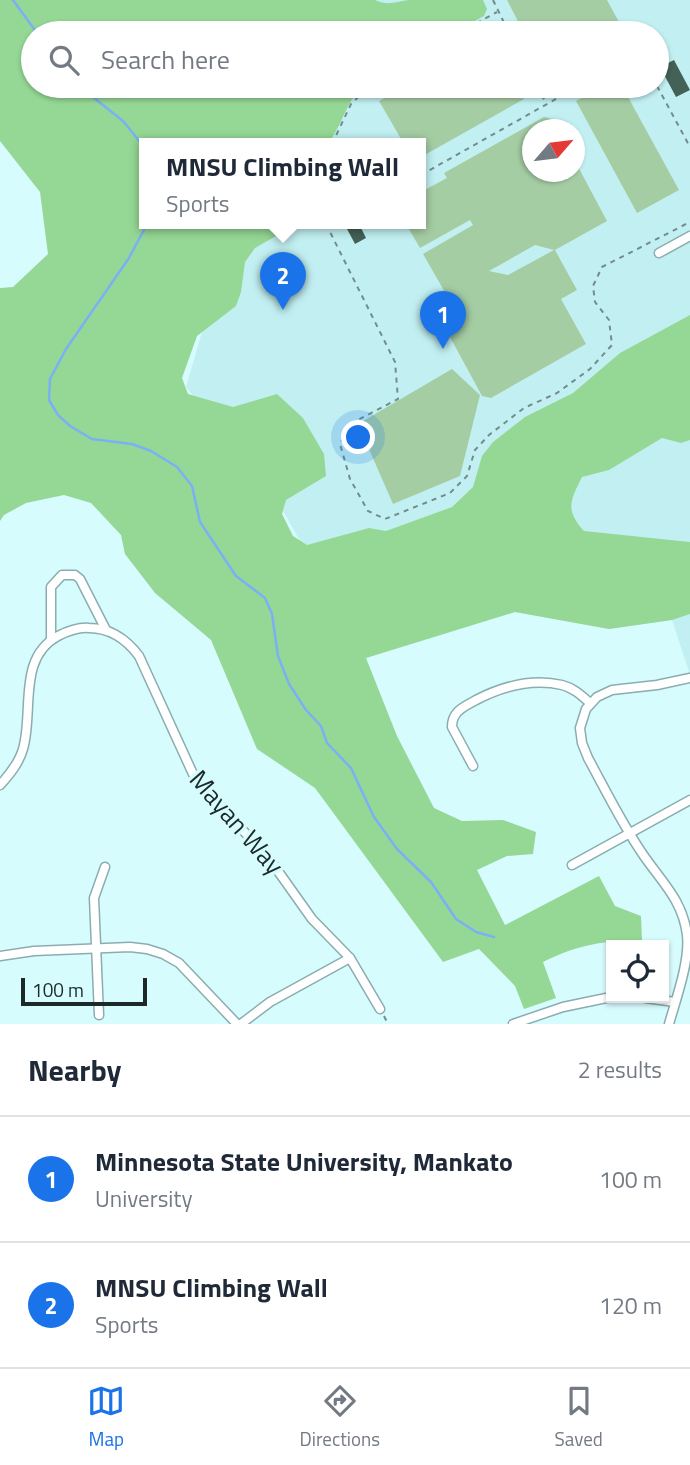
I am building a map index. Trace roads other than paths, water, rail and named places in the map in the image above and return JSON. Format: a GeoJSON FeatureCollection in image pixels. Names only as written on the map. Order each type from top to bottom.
{"type":"FeatureCollection","features":[{"type":"Feature","properties":{"kind":"street"},"geometry":{"type":"LineString","coordinates":[[659,253],[690,236]]}},
{"type":"Feature","properties":{"kind":"street","name":"Mayan Way"},"geometry":{"type":"LineString","coordinates":[[51,640],[51,587],[62,575],[75,575],[80,579],[106,630],[125,640],[139,656],[184,758],[203,788],[273,863],[312,919],[350,958],[380,1009]]}},
{"type":"Feature","properties":{"kind":"street"},"geometry":{"type":"LineString","coordinates":[[0,785],[13,770],[23,750],[27,730],[29,680],[34,662],[51,640],[76,629],[106,630]]}},
{"type":"Feature","properties":{"kind":"street"},"geometry":{"type":"LineString","coordinates":[[669,1024],[687,947],[684,918],[666,883],[644,857],[630,834],[588,758],[580,728],[590,703],[612,691],[690,678]]}},
{"type":"Feature","properties":{"kind":"street"},"geometry":{"type":"LineString","coordinates":[[473,766],[452,727],[453,717],[458,710],[493,691],[517,684],[556,684],[574,690],[590,703]]}},
{"type":"Feature","properties":{"kind":"street"},"geometry":{"type":"LineString","coordinates":[[572,865],[690,800]]}},
{"type":"Feature","properties":{"kind":"street"},"geometry":{"type":"LineString","coordinates":[[99,1014],[94,898],[105,867]]}},
{"type":"Feature","properties":{"kind":"street"},"geometry":{"type":"LineString","coordinates":[[0,956],[34,951],[130,947],[163,954],[179,962],[239,1024],[270,1002],[350,958]]}},
{"type":"Feature","properties":{"kind":"street"},"geometry":{"type":"LineString","coordinates":[[513,1024],[573,1004],[606,999]]}},
{"type":"Feature","properties":{"kind":"street"},"geometry":{"type":"LineString","coordinates":[[669,1001],[676,1002]]}},
{"type":"Feature","properties":{"kind":"waterway"},"geometry":{"type":"LineString","coordinates":[[13,0],[28,21]]}},
{"type":"Feature","properties":{"kind":"waterway"},"geometry":{"type":"LineString","coordinates":[[94,98],[123,121],[139,141]]}},
{"type":"Feature","properties":{"kind":"waterway"},"geometry":{"type":"LineString","coordinates":[[144,229],[129,258],[66,349],[50,379],[49,400],[58,415],[70,426],[92,439],[132,444],[151,451],[177,467],[192,486],[200,522],[236,576],[265,598],[272,614],[278,656],[289,684],[306,710],[321,726],[327,743],[351,768],[374,817],[397,849],[431,882],[456,919],[476,932],[494,937]]}},
{"type":"Feature","properties":{"kind":"place","name":"MNSU Climbing Wall"},"geometry":{"type":"Point","coordinates":[283,310]}},
{"type":"Feature","properties":{"kind":"place","name":"Minnesota State University, Mankato"},"geometry":{"type":"Point","coordinates":[443,349]}}]}
